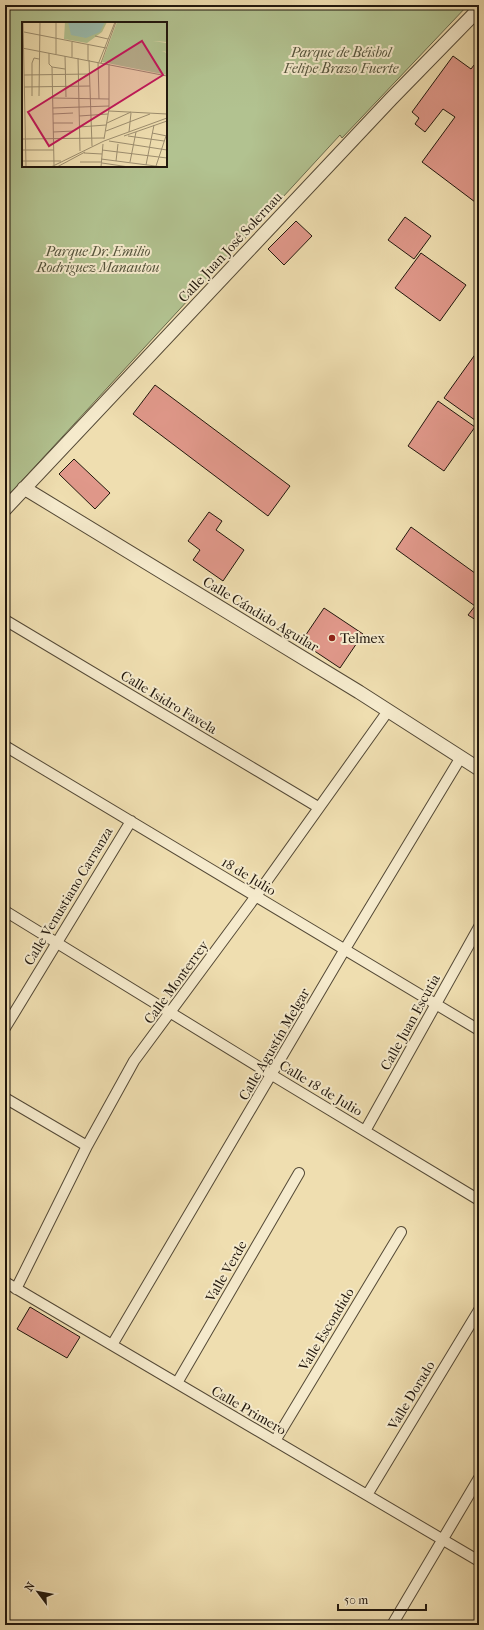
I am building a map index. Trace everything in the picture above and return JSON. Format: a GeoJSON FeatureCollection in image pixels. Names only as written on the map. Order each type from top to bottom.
{"type":"FeatureCollection","features":[{"type":"Feature","properties":{"kind":"street","name":"Calle Juan José Solernau"},"geometry":{"type":"LineString","coordinates":[[5,509],[391,99],[479,9]]}},
{"type":"Feature","properties":{"kind":"street","name":"Calle Cándido Aguilar"},"geometry":{"type":"LineString","coordinates":[[24,488],[388,711],[479,769]]}},
{"type":"Feature","properties":{"kind":"street","name":"Calle Isidro Favela"},"geometry":{"type":"LineString","coordinates":[[5,620],[318,807]]}},
{"type":"Feature","properties":{"kind":"street","name":"Calle Monterrey"},"geometry":{"type":"LineString","coordinates":[[16,1289],[87,1146],[134,1061],[256,896],[318,807],[388,711]]}},
{"type":"Feature","properties":{"kind":"street","name":"18 de Julio"},"geometry":{"type":"LineString","coordinates":[[6,749],[131,821],[479,1030]]}},
{"type":"Feature","properties":{"kind":"street","name":"Calle Agustín Melgar"},"geometry":{"type":"LineString","coordinates":[[112,1345],[345,949],[461,757]]}},
{"type":"Feature","properties":{"kind":"street","name":"Calle Venustiano Carranza"},"geometry":{"type":"LineString","coordinates":[[5,1028],[131,821]]}},
{"type":"Feature","properties":{"kind":"street","name":"Calle 18 de Julio"},"geometry":{"type":"LineString","coordinates":[[5,911],[272,1075],[478,1198]]}},
{"type":"Feature","properties":{"kind":"street","name":"Calle Juan Escutia"},"geometry":{"type":"LineString","coordinates":[[365,1130],[479,927]]}},
{"type":"Feature","properties":{"kind":"street"},"geometry":{"type":"LineString","coordinates":[[5,1098],[87,1146]]}},
{"type":"Feature","properties":{"kind":"street","name":"Valle Verde"},"geometry":{"type":"LineString","coordinates":[[177,1383],[299,1173]]}},
{"type":"Feature","properties":{"kind":"street","name":"Valle Escondido"},"geometry":{"type":"LineString","coordinates":[[276,1441],[401,1232]]}},
{"type":"Feature","properties":{"kind":"street","name":"Calle Primero"},"geometry":{"type":"LineString","coordinates":[[5,1282],[479,1561]]}},
{"type":"Feature","properties":{"kind":"street","name":"Valle Dorado"},"geometry":{"type":"LineString","coordinates":[[367,1495],[479,1310]]}},
{"type":"Feature","properties":{"kind":"street"},"geometry":{"type":"LineString","coordinates":[[392,1625],[444,1540],[479,1478]]}},
{"type":"Feature","properties":{"kind":"green space","name":"Parque Dr. Emilio Rodriguez Manautou"},"geometry":{"type":"Polygon","coordinates":[[[5,5],[468,5],[342,138],[340,135],[5,499],[5,5]]]}},
{"type":"Feature","properties":{"kind":"building"},"geometry":{"type":"Polygon","coordinates":[[[453,56],[471,69],[474,65],[479,69],[479,205],[422,162],[455,117],[443,109],[425,132],[415,124],[419,118],[412,112],[453,56]]]}},
{"type":"Feature","properties":{"kind":"building"},"geometry":{"type":"Polygon","coordinates":[[[405,217],[431,236],[414,259],[388,240],[405,217]]]}},
{"type":"Feature","properties":{"kind":"building"},"geometry":{"type":"Polygon","coordinates":[[[296,221],[312,236],[284,265],[268,249],[296,221]]]}},
{"type":"Feature","properties":{"kind":"building"},"geometry":{"type":"Polygon","coordinates":[[[421,253],[466,285],[440,321],[395,288],[421,253]]]}},
{"type":"Feature","properties":{"kind":"building"},"geometry":{"type":"Polygon","coordinates":[[[479,349],[479,423],[444,398],[479,349]]]}},
{"type":"Feature","properties":{"kind":"building"},"geometry":{"type":"Polygon","coordinates":[[[155,385],[290,486],[268,516],[133,414],[155,385]]]}},
{"type":"Feature","properties":{"kind":"building"},"geometry":{"type":"Polygon","coordinates":[[[438,401],[475,427],[444,471],[408,446],[438,401]]]}},
{"type":"Feature","properties":{"kind":"building"},"geometry":{"type":"Polygon","coordinates":[[[74,459],[110,493],[95,509],[59,474],[74,459]]]}},
{"type":"Feature","properties":{"kind":"building"},"geometry":{"type":"Polygon","coordinates":[[[209,512],[222,521],[216,530],[244,550],[223,581],[193,560],[200,550],[188,541],[209,512]]]}},
{"type":"Feature","properties":{"kind":"building"},"geometry":{"type":"Polygon","coordinates":[[[411,527],[479,576],[479,581],[475,586],[479,589],[479,622],[468,615],[475,606],[396,549],[411,527]]]}},
{"type":"Feature","properties":{"kind":"building","name":"Telmex"},"geometry":{"type":"Polygon","coordinates":[[[324,608],[363,634],[340,668],[301,642],[324,608]]]}},
{"type":"Feature","properties":{"kind":"building"},"geometry":{"type":"Polygon","coordinates":[[[30,1307],[80,1337],[67,1358],[17,1329],[30,1307]]]}},
{"type":"Feature","properties":{"kind":"place","name":"Telmex"},"geometry":{"type":"Point","coordinates":[332,638]}},
{"type":"Feature","properties":{"kind":"park label","name":"Parque de Béisbol Felipe Brazo Fuerte"},"geometry":{"type":"Point","coordinates":[341,60]}}]}
